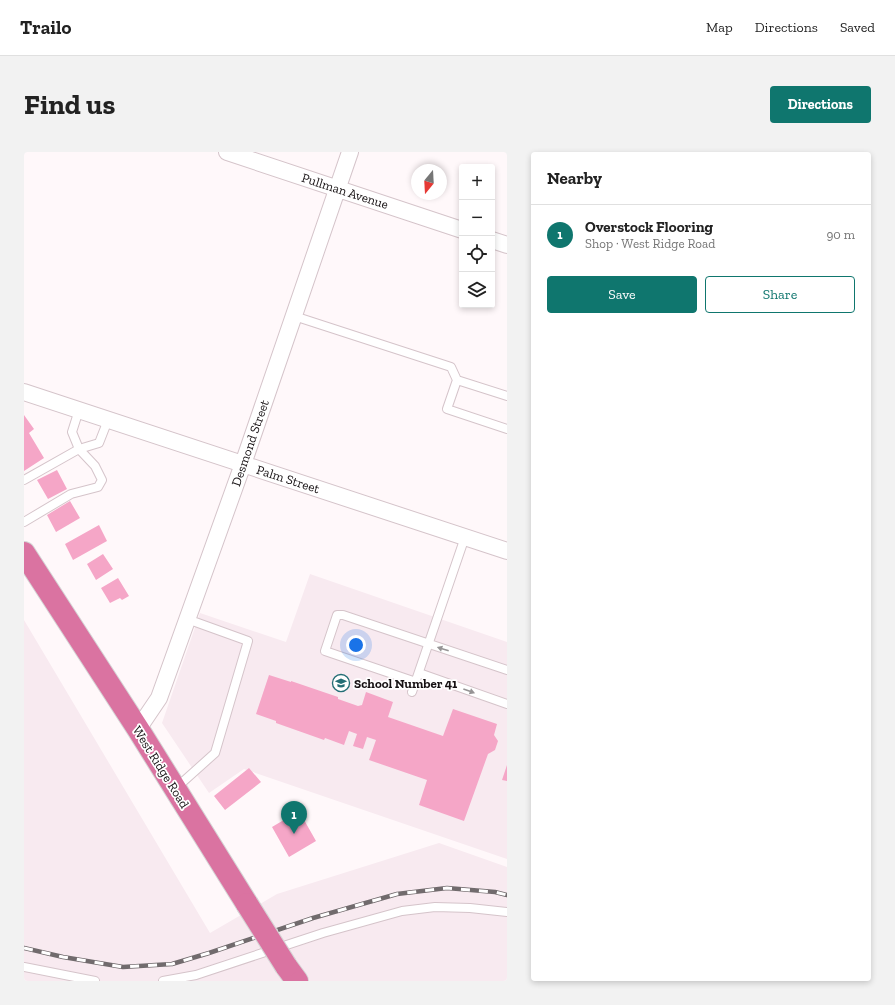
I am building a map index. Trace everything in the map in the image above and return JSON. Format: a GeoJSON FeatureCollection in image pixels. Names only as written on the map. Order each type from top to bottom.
{"type":"FeatureCollection","features":[{"type":"Feature","properties":{"kind":"highway","name":"West Ridge Road"},"geometry":{"type":"LineString","coordinates":[[24,553],[292,974]]}},
{"type":"Feature","properties":{"kind":"street","name":"Pullman Avenue"},"geometry":{"type":"LineString","coordinates":[[227,152],[459,229]]}},
{"type":"Feature","properties":{"kind":"street","name":"Desmond Street"},"geometry":{"type":"LineString","coordinates":[[138,730],[159,698],[243,464],[350,152]]}},
{"type":"Feature","properties":{"kind":"street"},"geometry":{"type":"LineString","coordinates":[[495,241],[507,245]]}},
{"type":"Feature","properties":{"kind":"street","name":"Palm Street"},"geometry":{"type":"LineString","coordinates":[[24,392],[507,551]]}},
{"type":"Feature","properties":{"kind":"lane"},"geometry":{"type":"LineString","coordinates":[[294,316],[451,367],[457,380],[447,409],[507,429]]}},
{"type":"Feature","properties":{"kind":"lane"},"geometry":{"type":"LineString","coordinates":[[457,380],[507,396]]}},
{"type":"Feature","properties":{"kind":"lane"},"geometry":{"type":"LineString","coordinates":[[24,522],[71,494],[98,487],[102,480],[95,466],[79,449],[72,432],[79,410]]}},
{"type":"Feature","properties":{"kind":"lane"},"geometry":{"type":"LineString","coordinates":[[24,480],[79,449],[99,443],[108,420]]}},
{"type":"Feature","properties":{"kind":"lane"},"geometry":{"type":"LineString","coordinates":[[412,692],[464,537]]}},
{"type":"Feature","properties":{"kind":"lane"},"geometry":{"type":"LineString","coordinates":[[416,682],[325,651],[337,615],[343,615],[507,670]]}},
{"type":"Feature","properties":{"kind":"lane"},"geometry":{"type":"LineString","coordinates":[[175,789],[215,753],[248,641],[187,619]]}},
{"type":"Feature","properties":{"kind":"lane"},"geometry":{"type":"LineString","coordinates":[[419,673],[507,704]]}},
{"type":"Feature","properties":{"kind":"lane"},"geometry":{"type":"LineString","coordinates":[[163,981],[196,975],[323,933],[402,911],[435,907],[470,908],[507,912]]}},
{"type":"Feature","properties":{"kind":"lane"},"geometry":{"type":"LineString","coordinates":[[24,967],[95,981]]}},
{"type":"Feature","properties":{"kind":"shaded area","name":"School Number 41"},"geometry":{"type":"Polygon","coordinates":[[[310,574],[507,642],[507,859],[244,769],[209,793],[162,723],[200,613],[286,642],[310,574]]]}},
{"type":"Feature","properties":{"kind":"shaded area"},"geometry":{"type":"Polygon","coordinates":[[[24,620],[210,933],[277,894],[439,843],[507,867],[507,981],[24,981],[24,620]]]}},
{"type":"Feature","properties":{"kind":"building"},"geometry":{"type":"Polygon","coordinates":[[[24,415],[34,429],[29,433],[44,458],[24,471],[24,415]]]}},
{"type":"Feature","properties":{"kind":"building"},"geometry":{"type":"Polygon","coordinates":[[[57,470],[67,489],[48,499],[37,480],[57,470]]]}},
{"type":"Feature","properties":{"kind":"building"},"geometry":{"type":"Polygon","coordinates":[[[70,501],[80,518],[56,532],[47,515],[70,501]]]}},
{"type":"Feature","properties":{"kind":"building"},"geometry":{"type":"Polygon","coordinates":[[[99,525],[107,541],[73,560],[65,544],[99,525]]]}},
{"type":"Feature","properties":{"kind":"building"},"geometry":{"type":"Polygon","coordinates":[[[103,554],[113,569],[96,580],[87,564],[103,554]]]}},
{"type":"Feature","properties":{"kind":"building"},"geometry":{"type":"Polygon","coordinates":[[[118,578],[129,596],[122,600],[120,598],[110,603],[101,588],[118,578]]]}},
{"type":"Feature","properties":{"kind":"building","name":"School Number 41"},"geometry":{"type":"Polygon","coordinates":[[[269,675],[338,697],[338,699],[358,706],[362,705],[366,692],[393,702],[388,717],[443,736],[453,709],[497,724],[494,735],[498,741],[495,750],[488,754],[464,821],[419,805],[427,780],[369,760],[376,740],[367,737],[363,749],[353,746],[357,734],[349,731],[344,745],[325,738],[324,740],[276,723],[276,721],[256,714],[269,675]]]}},
{"type":"Feature","properties":{"kind":"building"},"geometry":{"type":"Polygon","coordinates":[[[507,765],[507,781],[502,780],[507,765]]]}},
{"type":"Feature","properties":{"kind":"building"},"geometry":{"type":"Polygon","coordinates":[[[249,768],[261,782],[225,810],[214,796],[249,768]]]}},
{"type":"Feature","properties":{"kind":"building"},"geometry":{"type":"Polygon","coordinates":[[[299,811],[316,841],[289,857],[272,827],[299,811]]]}},
{"type":"Feature","properties":{"kind":"railway"},"geometry":{"type":"LineString","coordinates":[[24,948],[63,957],[123,967],[172,964],[313,918],[397,894],[447,888],[495,892],[507,895]]}},
{"type":"Feature","properties":{"kind":"place","name":"School Number 41"},"geometry":{"type":"Point","coordinates":[341,683]}},
{"type":"Feature","properties":{"kind":"place","name":"Overstock Flooring"},"geometry":{"type":"Point","coordinates":[294,834]}}]}
